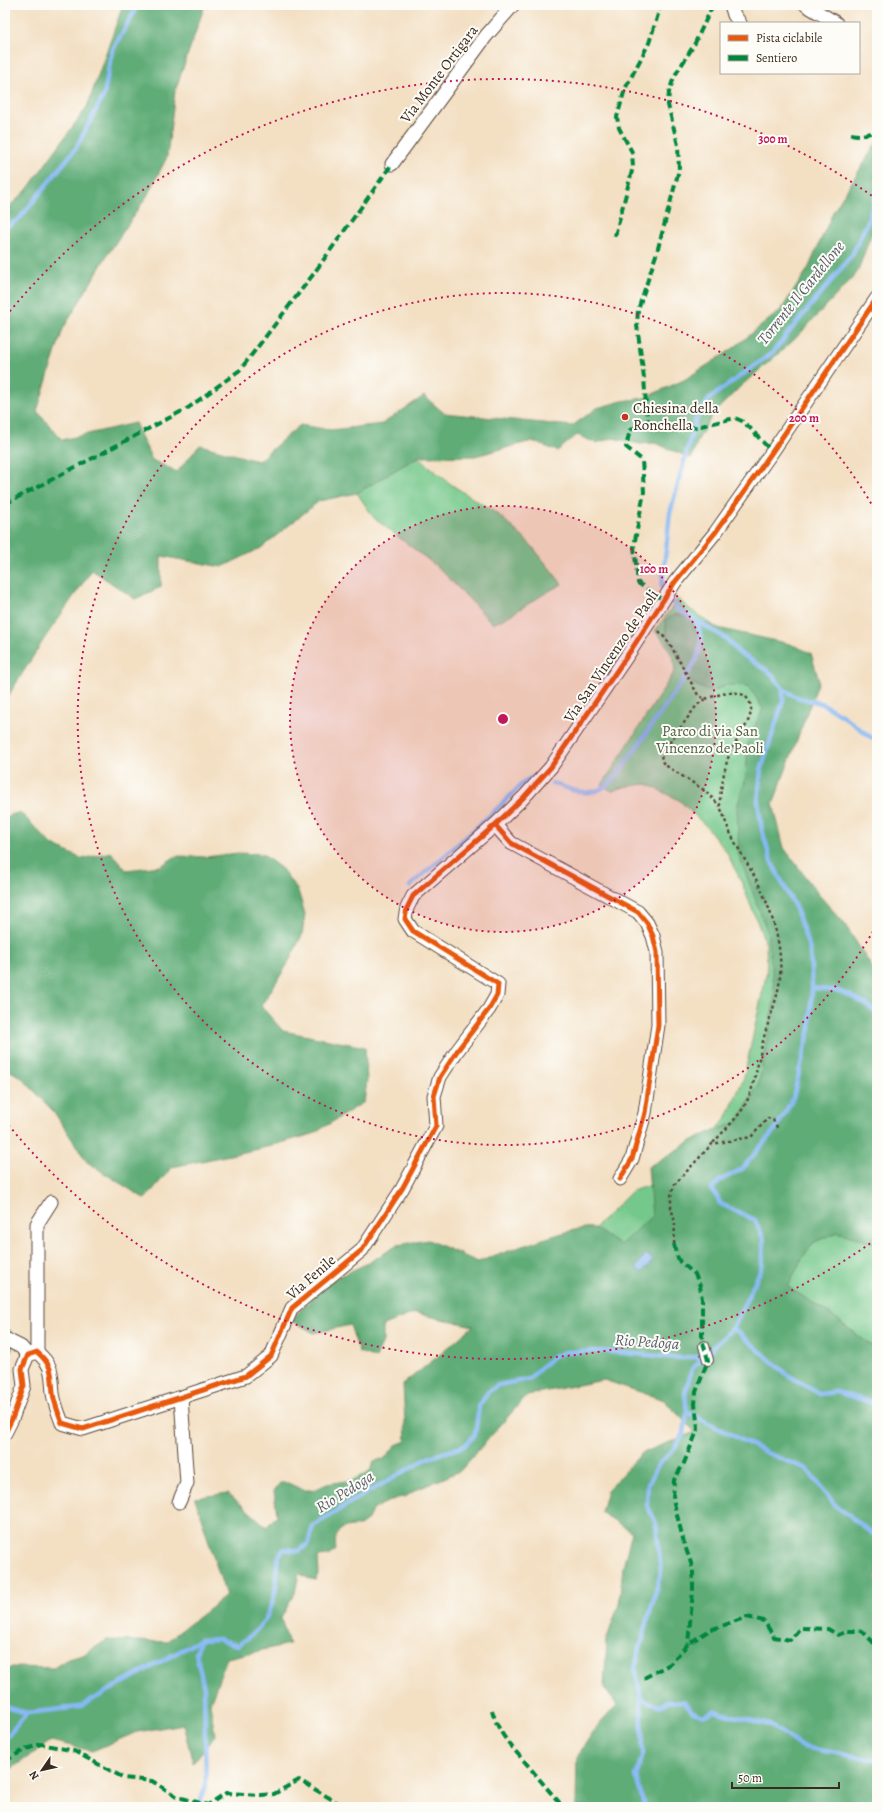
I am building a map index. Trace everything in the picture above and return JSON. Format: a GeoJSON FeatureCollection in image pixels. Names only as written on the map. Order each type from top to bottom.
{"type":"FeatureCollection","features":[{"type":"Feature","properties":{"kind":"street","name":"Via Monte Ortigara"},"geometry":{"type":"LineString","coordinates":[[392,164],[486,36],[513,5]]}},
{"type":"Feature","properties":{"kind":"street"},"geometry":{"type":"LineString","coordinates":[[731,5],[734,15],[739,22]]}},
{"type":"Feature","properties":{"kind":"street"},"geometry":{"type":"LineString","coordinates":[[806,5],[834,22]]}},
{"type":"Feature","properties":{"kind":"street","name":"Via San Vincenzo de Paoli"},"geometry":{"type":"LineString","coordinates":[[498,984],[413,931],[405,920],[406,908],[413,896],[495,825],[524,797],[551,767],[631,650],[672,586],[715,533],[877,298]]}},
{"type":"Feature","properties":{"kind":"street"},"geometry":{"type":"LineString","coordinates":[[495,825],[511,842],[638,912],[647,923],[653,936],[657,952],[658,1025],[645,1113],[632,1159],[620,1179]]}},
{"type":"Feature","properties":{"kind":"street","name":"Via Fenile"},"geometry":{"type":"LineString","coordinates":[[32,1353],[47,1360],[53,1377],[53,1394],[62,1423],[83,1429],[246,1376],[271,1356],[292,1308],[362,1250],[402,1189],[436,1126],[434,1096],[440,1077],[457,1051],[489,1009],[497,995],[498,984]]}},
{"type":"Feature","properties":{"kind":"street"},"geometry":{"type":"LineString","coordinates":[[5,1432],[12,1419],[24,1386],[22,1369],[32,1353],[37,1224],[51,1202]]}},
{"type":"Feature","properties":{"kind":"street"},"geometry":{"type":"LineString","coordinates":[[5,1339],[32,1353]]}},
{"type":"Feature","properties":{"kind":"street"},"geometry":{"type":"LineString","coordinates":[[704,1346],[708,1360]]}},
{"type":"Feature","properties":{"kind":"street"},"geometry":{"type":"LineString","coordinates":[[180,1502],[187,1482],[181,1398]]}},
{"type":"Feature","properties":{"kind":"path"},"geometry":{"type":"LineString","coordinates":[[650,620],[670,644],[698,695],[705,699]]}},
{"type":"Feature","properties":{"kind":"path"},"geometry":{"type":"LineString","coordinates":[[674,1244],[675,1223],[671,1207],[671,1196],[674,1185],[742,1110],[752,1086],[763,1039],[777,994],[780,970],[780,949],[768,907],[754,874],[735,843],[720,806],[704,790],[662,762],[662,753],[697,705],[705,699],[727,694],[741,693],[747,697],[751,705],[752,712],[729,755],[720,806]]}},
{"type":"Feature","properties":{"kind":"path"},"geometry":{"type":"LineString","coordinates":[[697,705],[698,695]]}},
{"type":"Feature","properties":{"kind":"path"},"geometry":{"type":"LineString","coordinates":[[712,1144],[751,1137],[768,1118],[773,1120],[778,1129]]}},
{"type":"Feature","properties":{"kind":"green space"},"geometry":{"type":"Polygon","coordinates":[[[123,5],[205,5],[175,91],[167,157],[147,196],[106,257],[63,329],[37,411],[62,440],[135,423],[152,460],[177,472],[200,445],[258,461],[300,425],[331,430],[382,424],[424,396],[444,413],[572,426],[597,408],[622,401],[644,398],[684,380],[731,350],[781,310],[808,269],[833,212],[877,142],[877,219],[857,273],[794,340],[742,385],[713,414],[699,438],[691,458],[655,443],[640,444],[613,438],[596,443],[577,435],[557,451],[532,441],[475,456],[417,457],[357,493],[319,501],[261,548],[222,567],[161,556],[161,587],[135,599],[92,570],[44,639],[5,701],[5,210],[26,191],[87,107],[123,5]]]}},
{"type":"Feature","properties":{"kind":"green space"},"geometry":{"type":"Polygon","coordinates":[[[417,457],[452,485],[499,515],[531,545],[562,584],[511,615],[493,624],[440,569],[374,518],[357,493],[417,457]]]}},
{"type":"Feature","properties":{"kind":"green space","name":"Parco di via San Vincenzo de Paoli"},"geometry":{"type":"Polygon","coordinates":[[[678,599],[691,610],[778,670],[764,808],[817,959],[703,1256],[583,1240],[632,1191],[668,1179],[707,1142],[727,1117],[744,1077],[767,971],[766,944],[741,881],[726,851],[707,827],[679,800],[647,784],[627,786],[612,791],[602,785],[675,671],[673,659],[669,649],[655,631],[678,599]]]}},
{"type":"Feature","properties":{"kind":"green space"},"geometry":{"type":"Polygon","coordinates":[[[676,614],[722,629],[790,644],[811,653],[819,681],[773,804],[784,848],[819,895],[844,923],[877,975],[877,1244],[838,1232],[814,1242],[802,1258],[788,1287],[828,1313],[877,1350],[877,1807],[576,1807],[577,1757],[595,1729],[617,1705],[604,1688],[607,1638],[619,1604],[623,1567],[632,1532],[601,1512],[607,1490],[642,1453],[695,1432],[664,1400],[604,1380],[527,1395],[460,1471],[416,1490],[405,1497],[397,1498],[380,1505],[372,1511],[367,1521],[360,1526],[348,1527],[340,1530],[335,1543],[336,1550],[328,1556],[318,1557],[319,1573],[315,1580],[307,1578],[299,1573],[295,1593],[281,1618],[289,1644],[227,1658],[210,1703],[215,1735],[193,1763],[183,1724],[137,1732],[92,1751],[51,1741],[5,1773],[5,1671],[12,1667],[54,1668],[68,1659],[83,1655],[107,1640],[166,1642],[226,1596],[195,1498],[228,1493],[267,1527],[277,1515],[274,1491],[280,1483],[288,1483],[303,1490],[314,1490],[327,1484],[353,1480],[370,1471],[374,1461],[384,1459],[396,1445],[406,1441],[403,1384],[473,1326],[415,1313],[383,1325],[383,1341],[376,1358],[359,1352],[350,1325],[314,1333],[291,1320],[328,1282],[368,1263],[398,1245],[428,1240],[478,1262],[555,1235],[585,1228],[594,1228],[620,1245],[652,1216],[648,1167],[698,1137],[738,1122],[759,1083],[775,995],[767,931],[739,855],[737,807],[746,778],[748,741],[763,709],[749,686],[726,685],[711,692],[693,684],[666,635],[665,620],[676,614]]]}},
{"type":"Feature","properties":{"kind":"green space"},"geometry":{"type":"Polygon","coordinates":[[[20,812],[51,844],[82,859],[111,852],[126,870],[161,866],[176,856],[206,857],[238,853],[262,854],[282,869],[298,891],[305,914],[302,935],[287,965],[261,1006],[283,1031],[365,1047],[367,1081],[364,1102],[313,1134],[259,1149],[172,1167],[145,1199],[87,1162],[54,1112],[21,1077],[5,1068],[5,817],[20,812]]]}},
{"type":"Feature","properties":{"kind":"green space"},"geometry":{"type":"Polygon","coordinates":[[[838,1232],[877,1244],[877,1350],[828,1313],[788,1287],[802,1258],[814,1242],[838,1232]]]}},
{"type":"Feature","properties":{"kind":"green space"},"geometry":{"type":"Polygon","coordinates":[[[5,1324],[16,1338],[7,1364],[5,1362],[5,1324]]]}},
{"type":"Feature","properties":{"kind":"water"},"geometry":{"type":"Polygon","coordinates":[[[646,1254],[653,1260],[642,1273],[636,1267],[646,1254]]]}},
{"type":"Feature","properties":{"kind":"waterway"},"geometry":{"type":"LineString","coordinates":[[5,228],[20,218],[76,148],[104,95],[112,51],[138,5]]}},
{"type":"Feature","properties":{"kind":"waterway","name":"Torrente Il Gardellone"},"geometry":{"type":"LineString","coordinates":[[644,1807],[636,1776],[643,1754],[641,1699],[635,1667],[661,1572],[656,1523],[647,1505],[648,1484],[658,1465],[674,1449],[684,1433],[687,1412],[685,1393],[692,1369],[733,1328],[762,1267],[764,1240],[755,1220],[721,1204],[712,1189],[719,1181],[742,1169],[777,1127],[793,1098],[810,1028],[812,988],[810,950],[796,909],[771,861],[762,830],[758,802],[761,770],[783,701],[783,689],[771,673],[738,652],[727,639],[677,609],[662,586],[670,513],[695,421],[710,398],[772,353],[852,255],[868,221],[877,191]]}},
{"type":"Feature","properties":{"kind":"waterway"},"geometry":{"type":"LineString","coordinates":[[552,783],[578,791],[593,792],[608,785],[616,777],[693,666],[701,644],[696,621]]}},
{"type":"Feature","properties":{"kind":"waterway"},"geometry":{"type":"LineString","coordinates":[[783,689],[796,697],[821,703],[843,716],[877,742]]}},
{"type":"Feature","properties":{"kind":"waterway"},"geometry":{"type":"LineString","coordinates":[[410,886],[473,831],[528,779],[535,777]]}},
{"type":"Feature","properties":{"kind":"waterway"},"geometry":{"type":"LineString","coordinates":[[812,988],[839,991],[857,999],[877,1012]]}},
{"type":"Feature","properties":{"kind":"waterway"},"geometry":{"type":"LineString","coordinates":[[733,1328],[788,1375],[820,1394],[837,1392],[877,1404]]}},
{"type":"Feature","properties":{"kind":"waterway","name":"Rio Pedoga"},"geometry":{"type":"LineString","coordinates":[[5,1739],[27,1713],[79,1707],[200,1640],[218,1639],[238,1645],[259,1627],[268,1614],[276,1587],[277,1562],[284,1549],[299,1551],[308,1544],[313,1526],[354,1500],[428,1458],[464,1446],[475,1435],[479,1406],[488,1392],[498,1385],[529,1379],[550,1359],[564,1352],[602,1351],[681,1358],[704,1356]]}},
{"type":"Feature","properties":{"kind":"waterway"},"geometry":{"type":"LineString","coordinates":[[687,1412],[767,1453],[807,1469],[835,1505],[877,1537]]}},
{"type":"Feature","properties":{"kind":"waterway"},"geometry":{"type":"LineString","coordinates":[[198,1807],[206,1786],[204,1688],[196,1653],[200,1640]]}},
{"type":"Feature","properties":{"kind":"waterway"},"geometry":{"type":"LineString","coordinates":[[641,1699],[660,1706],[667,1702],[684,1701],[691,1711],[703,1716],[714,1711],[770,1725],[802,1747],[877,1760]]}},
{"type":"Feature","properties":{"kind":"waterway"},"geometry":{"type":"LineString","coordinates":[[5,1707],[27,1713]]}},
{"type":"Feature","properties":{"kind":"marked path"},"geometry":{"type":"LineString","coordinates":[[615,236],[633,167],[632,152],[619,128],[617,117],[625,89],[649,43],[661,5]]}},
{"type":"Feature","properties":{"kind":"marked path"},"geometry":{"type":"LineString","coordinates":[[713,5],[694,45],[674,77],[669,92],[668,105],[678,145],[679,170],[657,252],[638,310],[637,325],[644,378],[647,417],[650,426],[654,429],[674,430],[697,427],[735,418],[742,421],[750,428],[772,452]]}},
{"type":"Feature","properties":{"kind":"marked path"},"geometry":{"type":"LineString","coordinates":[[851,134],[864,135],[877,130]]}},
{"type":"Feature","properties":{"kind":"marked path"},"geometry":{"type":"LineString","coordinates":[[5,504],[188,408],[240,370],[312,276],[392,164]]}},
{"type":"Feature","properties":{"kind":"marked path"},"geometry":{"type":"LineString","coordinates":[[648,422],[630,430],[626,447],[642,460],[644,492],[634,546],[638,583],[663,600]]}},
{"type":"Feature","properties":{"kind":"marked path"},"geometry":{"type":"LineString","coordinates":[[674,1244],[676,1254],[680,1262],[695,1274],[700,1286],[702,1299],[702,1339],[708,1360],[696,1392],[695,1404],[698,1429],[684,1463],[674,1480],[673,1499],[684,1543],[693,1569],[693,1591],[688,1644]]}},
{"type":"Feature","properties":{"kind":"marked path"},"geometry":{"type":"LineString","coordinates":[[644,1678],[670,1664],[688,1644],[710,1630],[747,1617],[764,1621],[774,1637],[790,1640],[800,1628],[828,1629],[838,1635],[848,1631],[862,1631],[874,1643],[877,1643]]}},
{"type":"Feature","properties":{"kind":"marked path"},"geometry":{"type":"LineString","coordinates":[[492,1710],[503,1735],[559,1802],[561,1807]]}},
{"type":"Feature","properties":{"kind":"marked path"},"geometry":{"type":"LineString","coordinates":[[5,1761],[24,1750],[41,1744],[74,1751],[124,1778],[152,1781],[178,1797],[208,1805],[226,1793],[261,1795],[274,1794],[299,1780],[345,1807]]}},
{"type":"Feature","properties":{"kind":"cycle path"},"geometry":{"type":"LineString","coordinates":[[5,1433],[12,1419],[24,1386],[22,1369],[28,1355],[37,1352],[49,1366],[51,1371],[55,1405],[62,1423],[83,1429],[246,1376],[271,1356],[292,1308],[362,1250],[402,1189],[436,1126],[434,1096],[440,1077],[457,1051],[489,1009],[497,995],[498,984],[413,931],[405,919],[407,908],[413,896],[495,825],[524,797],[551,767],[631,650],[675,582],[715,533],[877,298]]}},
{"type":"Feature","properties":{"kind":"cycle path"},"geometry":{"type":"LineString","coordinates":[[495,825],[511,843],[638,912],[647,923],[653,936],[657,952],[658,1025],[645,1113],[632,1159],[620,1179]]}},
{"type":"Feature","properties":{"kind":"place","name":"Chiesina della Ronchella"},"geometry":{"type":"Point","coordinates":[625,417]}}]}
